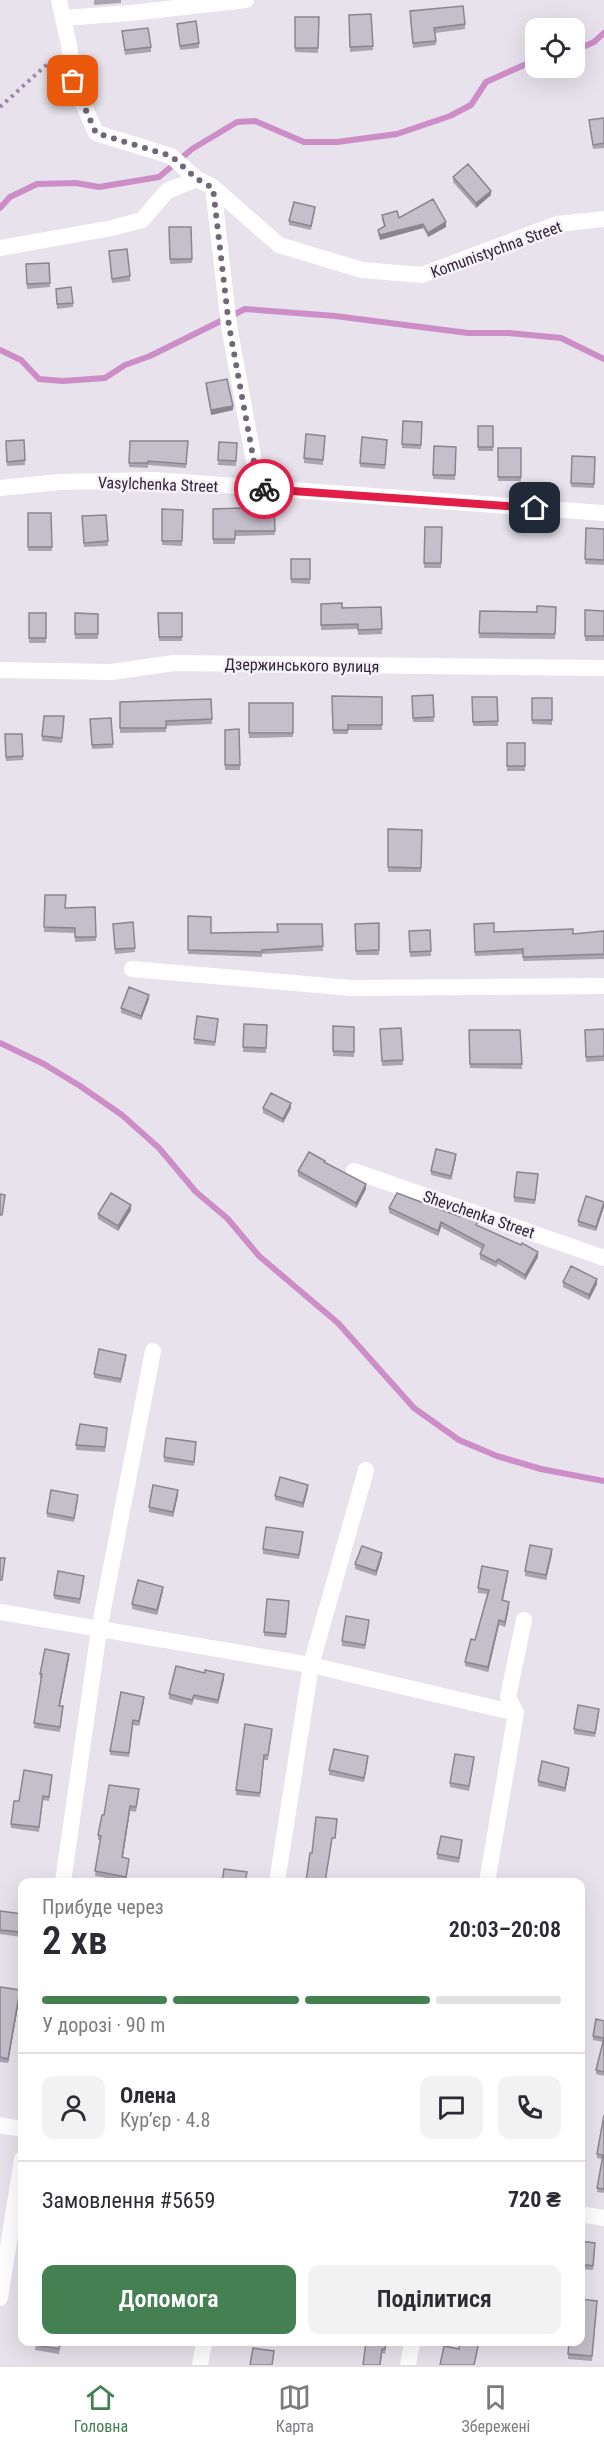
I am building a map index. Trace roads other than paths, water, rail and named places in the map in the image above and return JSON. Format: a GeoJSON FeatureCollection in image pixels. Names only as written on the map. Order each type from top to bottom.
{"type":"FeatureCollection","features":[{"type":"Feature","properties":{"kind":"street"},"geometry":{"type":"LineString","coordinates":[[59,0],[63,18],[246,0]]}},
{"type":"Feature","properties":{"kind":"street","name":"Komunistychna Street"},"geometry":{"type":"LineString","coordinates":[[63,18],[73,81],[96,133],[176,160],[197,179],[213,188],[279,245],[362,270],[422,275],[557,224],[604,219]]}},
{"type":"Feature","properties":{"kind":"street"},"geometry":{"type":"LineString","coordinates":[[1,248],[112,228],[142,220],[167,191],[197,179]]}},
{"type":"Feature","properties":{"kind":"street"},"geometry":{"type":"LineString","coordinates":[[213,188],[229,326],[259,489]]}},
{"type":"Feature","properties":{"kind":"street","name":"Vasylchenka Street"},"geometry":{"type":"LineString","coordinates":[[0,488],[60,482],[154,480],[604,513]]}},
{"type":"Feature","properties":{"kind":"street","name":"Дзержинського вулиця"},"geometry":{"type":"LineString","coordinates":[[0,670],[111,672],[174,663],[604,668]]}},
{"type":"Feature","properties":{"kind":"street"},"geometry":{"type":"LineString","coordinates":[[132,969],[351,988],[604,986]]}},
{"type":"Feature","properties":{"kind":"street","name":"Shevchenka Street"},"geometry":{"type":"LineString","coordinates":[[354,1171],[604,1258]]}},
{"type":"Feature","properties":{"kind":"street"},"geometry":{"type":"LineString","coordinates":[[64,1878],[99,1630],[153,1351]]}},
{"type":"Feature","properties":{"kind":"street"},"geometry":{"type":"LineString","coordinates":[[278,1878],[311,1665],[366,1470]]}},
{"type":"Feature","properties":{"kind":"street"},"geometry":{"type":"LineString","coordinates":[[0,1612],[311,1665],[516,1713]]}},
{"type":"Feature","properties":{"kind":"street"},"geometry":{"type":"LineString","coordinates":[[489,1878],[516,1713],[508,1697],[524,1620]]}},
{"type":"Feature","properties":{"kind":"street"},"geometry":{"type":"LineString","coordinates":[[0,2125],[18,2129]]}},
{"type":"Feature","properties":{"kind":"street"},"geometry":{"type":"LineString","coordinates":[[0,2298],[18,2184]]}},
{"type":"Feature","properties":{"kind":"street"},"geometry":{"type":"LineString","coordinates":[[585,2215],[604,2218]]}},
{"type":"Feature","properties":{"kind":"street"},"geometry":{"type":"LineString","coordinates":[[200,2365],[203,2346]]}},
{"type":"Feature","properties":{"kind":"street"},"geometry":{"type":"LineString","coordinates":[[408,2365],[411,2346]]}},
{"type":"Feature","properties":{"kind":"waterway"},"geometry":{"type":"LineString","coordinates":[[585,46],[604,33]]}},
{"type":"Feature","properties":{"kind":"waterway"},"geometry":{"type":"LineString","coordinates":[[0,208],[10,197],[37,184],[76,183],[99,187],[159,177],[192,149],[237,122],[255,121],[304,142],[337,142],[397,134],[450,116],[471,105],[486,82],[525,65]]}},
{"type":"Feature","properties":{"kind":"waterway"},"geometry":{"type":"LineString","coordinates":[[0,350],[21,360],[39,379],[63,381],[105,378],[125,365],[150,356],[245,309],[335,316],[468,333],[509,333],[561,338],[604,359]]}},
{"type":"Feature","properties":{"kind":"waterway"},"geometry":{"type":"LineString","coordinates":[[0,1043],[44,1064],[122,1115],[159,1148],[196,1192],[227,1218],[259,1256],[338,1323],[414,1408],[459,1440],[497,1456],[541,1469],[604,1481]]}}]}
